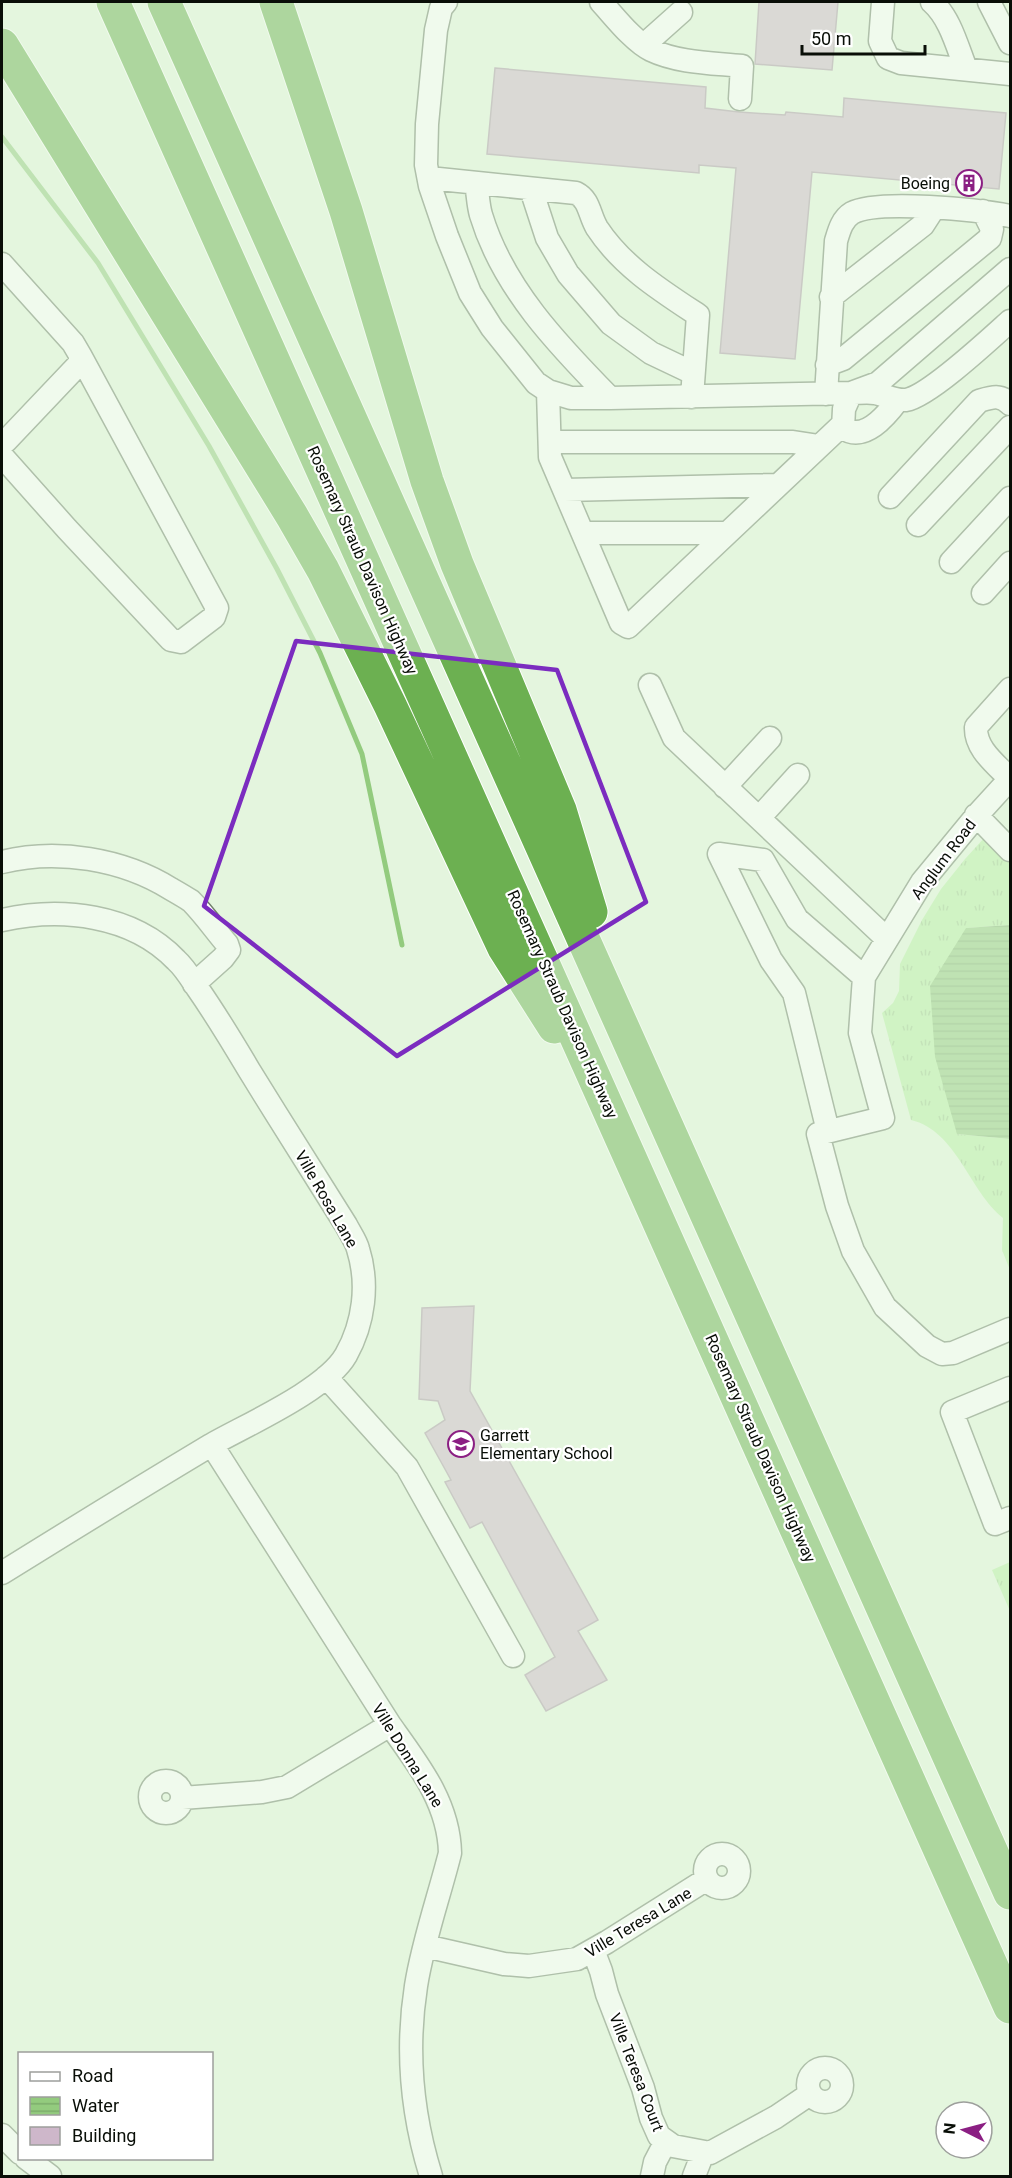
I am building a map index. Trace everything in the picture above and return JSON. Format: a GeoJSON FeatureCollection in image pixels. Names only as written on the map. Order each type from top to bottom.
{"type":"FeatureCollection","features":[{"type":"Feature","properties":{"kind":"highway","name":"Rosemary Straub Davison Highway"},"geometry":{"type":"LineString","coordinates":[[113,2],[1011,2007]]}},
{"type":"Feature","properties":{"kind":"highway"},"geometry":{"type":"LineString","coordinates":[[164,2],[1011,1893]]}},
{"type":"Feature","properties":{"kind":"highway"},"geometry":{"type":"LineString","coordinates":[[276,2],[346,211],[427,481],[457,564],[560,810],[632,1046]]}},
{"type":"Feature","properties":{"kind":"highway"},"geometry":{"type":"LineString","coordinates":[[2,45],[323,570],[395,716],[504,948],[620,1130]]}},
{"type":"Feature","properties":{"kind":"street"},"geometry":{"type":"LineString","coordinates":[[446,2],[441,8],[433,58],[427,124],[426,165],[429,178],[447,236],[470,293],[492,328],[536,383],[548,391],[571,398],[851,393],[877,394],[898,400],[908,399],[918,395],[962,363],[1011,321]]}},
{"type":"Feature","properties":{"kind":"street"},"geometry":{"type":"LineString","coordinates":[[601,2],[650,49],[671,56],[742,66],[740,99]]}},
{"type":"Feature","properties":{"kind":"street"},"geometry":{"type":"LineString","coordinates":[[883,2],[880,41],[888,58],[901,63],[1011,74]]}},
{"type":"Feature","properties":{"kind":"street"},"geometry":{"type":"LineString","coordinates":[[932,2],[940,9],[955,39],[966,69]]}},
{"type":"Feature","properties":{"kind":"street"},"geometry":{"type":"LineString","coordinates":[[989,2],[1011,43]]}},
{"type":"Feature","properties":{"kind":"street"},"geometry":{"type":"LineString","coordinates":[[644,45],[681,12]]}},
{"type":"Feature","properties":{"kind":"street"},"geometry":{"type":"LineString","coordinates":[[429,178],[576,193],[584,197],[596,226],[626,264],[662,292],[698,315],[692,397]]}},
{"type":"Feature","properties":{"kind":"street"},"geometry":{"type":"LineString","coordinates":[[476,183],[480,214],[501,265],[526,305],[572,359],[610,398]]}},
{"type":"Feature","properties":{"kind":"street"},"geometry":{"type":"LineString","coordinates":[[531,189],[547,238],[568,274],[611,324],[651,353],[693,373]]}},
{"type":"Feature","properties":{"kind":"street"},"geometry":{"type":"LineString","coordinates":[[825,394],[836,241],[841,225],[850,214],[866,208],[934,208],[983,211],[1011,216]]}},
{"type":"Feature","properties":{"kind":"street"},"geometry":{"type":"LineString","coordinates":[[831,297],[923,225],[934,208]]}},
{"type":"Feature","properties":{"kind":"street"},"geometry":{"type":"LineString","coordinates":[[827,366],[843,359],[990,238],[992,229],[983,211]]}},
{"type":"Feature","properties":{"kind":"street"},"geometry":{"type":"LineString","coordinates":[[2,264],[73,343],[216,608],[214,617],[181,642],[171,640],[67,530],[2,456]]}},
{"type":"Feature","properties":{"kind":"street"},"geometry":{"type":"LineString","coordinates":[[548,391],[550,457],[621,623],[628,627],[842,425],[844,409],[851,393],[878,383],[1011,269]]}},
{"type":"Feature","properties":{"kind":"street"},"geometry":{"type":"LineString","coordinates":[[2,443],[80,363],[80,355]]}},
{"type":"Feature","properties":{"kind":"street"},"geometry":{"type":"LineString","coordinates":[[890,497],[979,401],[996,395],[1011,404]]}},
{"type":"Feature","properties":{"kind":"street"},"geometry":{"type":"LineString","coordinates":[[842,425],[848,432],[856,432],[873,426],[885,417],[898,400]]}},
{"type":"Feature","properties":{"kind":"street"},"geometry":{"type":"LineString","coordinates":[[918,525],[1011,427]]}},
{"type":"Feature","properties":{"kind":"street"},"geometry":{"type":"LineString","coordinates":[[550,442],[793,442],[819,446]]}},
{"type":"Feature","properties":{"kind":"street"},"geometry":{"type":"LineString","coordinates":[[564,490],[777,485]]}},
{"type":"Feature","properties":{"kind":"street"},"geometry":{"type":"LineString","coordinates":[[951,562],[1011,498]]}},
{"type":"Feature","properties":{"kind":"street"},"geometry":{"type":"LineString","coordinates":[[583,533],[727,533]]}},
{"type":"Feature","properties":{"kind":"street"},"geometry":{"type":"LineString","coordinates":[[983,592],[1011,563]]}},
{"type":"Feature","properties":{"kind":"street"},"geometry":{"type":"LineString","coordinates":[[650,684],[674,738],[887,939]]}},
{"type":"Feature","properties":{"kind":"street"},"geometry":{"type":"LineString","coordinates":[[1010,779],[982,749],[976,738],[976,727],[1011,689]]}},
{"type":"Feature","properties":{"kind":"street"},"geometry":{"type":"LineString","coordinates":[[725,787],[770,738]]}},
{"type":"Feature","properties":{"kind":"street"},"geometry":{"type":"LineString","coordinates":[[759,818],[798,775]]}},
{"type":"Feature","properties":{"kind":"street","name":"Anglum Road"},"geometry":{"type":"LineString","coordinates":[[864,977],[922,882],[976,815],[1010,779]]}},
{"type":"Feature","properties":{"kind":"street"},"geometry":{"type":"LineString","coordinates":[[976,815],[1010,847]]}},
{"type":"Feature","properties":{"kind":"street"},"geometry":{"type":"LineString","coordinates":[[828,1131],[794,993],[771,960],[718,855],[763,860],[797,919],[864,977],[860,1033],[883,1118],[818,1134],[837,1206],[853,1251],[885,1306],[927,1346],[942,1354],[953,1353],[1011,1329]]}},
{"type":"Feature","properties":{"kind":"street"},"geometry":{"type":"LineString","coordinates":[[2,862],[20,858],[89,859],[132,870],[161,883],[190,901],[227,944],[229,950],[194,984]]}},
{"type":"Feature","properties":{"kind":"street","name":"Ville Rosa Lane"},"geometry":{"type":"LineString","coordinates":[[2,920],[20,916],[87,915],[122,925],[152,941],[176,960],[194,984],[358,1248],[364,1274],[363,1304],[357,1332],[346,1356],[319,1384],[212,1445],[2,1573]]}},
{"type":"Feature","properties":{"kind":"street"},"geometry":{"type":"LineString","coordinates":[[326,1377],[407,1467],[513,1656]]}},
{"type":"Feature","properties":{"kind":"street"},"geometry":{"type":"LineString","coordinates":[[1011,1388],[951,1412],[995,1524],[1011,1518]]}},
{"type":"Feature","properties":{"kind":"street","name":"Ville Donna Lane"},"geometry":{"type":"LineString","coordinates":[[212,1445],[431,1786],[444,1815],[449,1833],[450,1852],[425,1946],[413,2013],[412,2074],[420,2140],[431,2176]]}},
{"type":"Feature","properties":{"kind":"street"},"geometry":{"type":"LineString","coordinates":[[182,1798],[262,1792],[287,1787],[390,1725]]}},
{"type":"Feature","properties":{"kind":"street","name":"Ville Teresa Lane"},"geometry":{"type":"LineString","coordinates":[[425,1946],[504,1964],[529,1966],[576,1959],[707,1879]]}},
{"type":"Feature","properties":{"kind":"street","name":"Ville Teresa Court"},"geometry":{"type":"LineString","coordinates":[[593,1950],[659,2136],[673,2146],[703,2153]]}},
{"type":"Feature","properties":{"kind":"street"},"geometry":{"type":"LineString","coordinates":[[694,2176],[703,2153],[732,2142],[810,2094]]}},
{"type":"Feature","properties":{"kind":"street"},"geometry":{"type":"LineString","coordinates":[[2,2135],[18,2151]]}},
{"type":"Feature","properties":{"kind":"street"},"geometry":{"type":"LineString","coordinates":[[652,2176],[655,2162],[666,2141]]}},
{"type":"Feature","properties":{"kind":"street"},"geometry":{"type":"LineString","coordinates":[[29,2160],[50,2176]]}},
{"type":"Feature","properties":{"kind":"highlighted area"},"geometry":{"type":"Polygon","coordinates":[[[296,641],[557,670],[646,902],[397,1056],[204,906],[296,641]]]}},
{"type":"Feature","properties":{"kind":"green space"},"geometry":{"type":"Polygon","coordinates":[[[985,837],[1010,861],[1010,925],[966,928],[957,1134],[1010,1139],[1010,1270],[1002,1250],[1003,1218],[981,1193],[940,1136],[927,1126],[911,1120],[882,1013],[893,1003],[899,991],[900,964],[922,920],[941,889],[985,837]]]}},
{"type":"Feature","properties":{"kind":"green space"},"geometry":{"type":"Polygon","coordinates":[[[1010,1562],[1010,1611],[992,1570],[1010,1562]]]}},
{"type":"Feature","properties":{"kind":"water"},"geometry":{"type":"Polygon","coordinates":[[[1010,925],[1010,1139],[957,1134],[935,1057],[930,986],[966,928],[1010,925]]]}},
{"type":"Feature","properties":{"kind":"building"},"geometry":{"type":"Polygon","coordinates":[[[759,2],[838,2],[832,70],[755,64],[759,2]]]}},
{"type":"Feature","properties":{"kind":"building","name":"Boeing"},"geometry":{"type":"Polygon","coordinates":[[[495,68],[706,87],[705,108],[739,112],[785,115],[786,112],[843,117],[844,98],[1006,113],[999,189],[812,172],[795,359],[720,353],[736,168],[699,165],[699,173],[487,154],[495,68]]]}},
{"type":"Feature","properties":{"kind":"building","name":"Garrett Elementary School"},"geometry":{"type":"Polygon","coordinates":[[[474,1306],[470,1391],[598,1620],[578,1631],[607,1680],[546,1711],[525,1675],[555,1657],[482,1522],[470,1528],[445,1482],[451,1480],[425,1433],[445,1420],[438,1401],[419,1399],[422,1308],[474,1306]]]}},
{"type":"Feature","properties":{"kind":"waterway"},"geometry":{"type":"LineString","coordinates":[[2,137],[98,263],[209,446],[277,569],[320,653],[362,754],[402,945]]}},
{"type":"Feature","properties":{"kind":"place","name":"Boeing"},"geometry":{"type":"Point","coordinates":[969,183]}},
{"type":"Feature","properties":{"kind":"place","name":"Garrett Elementary School"},"geometry":{"type":"Point","coordinates":[461,1444]}}]}
